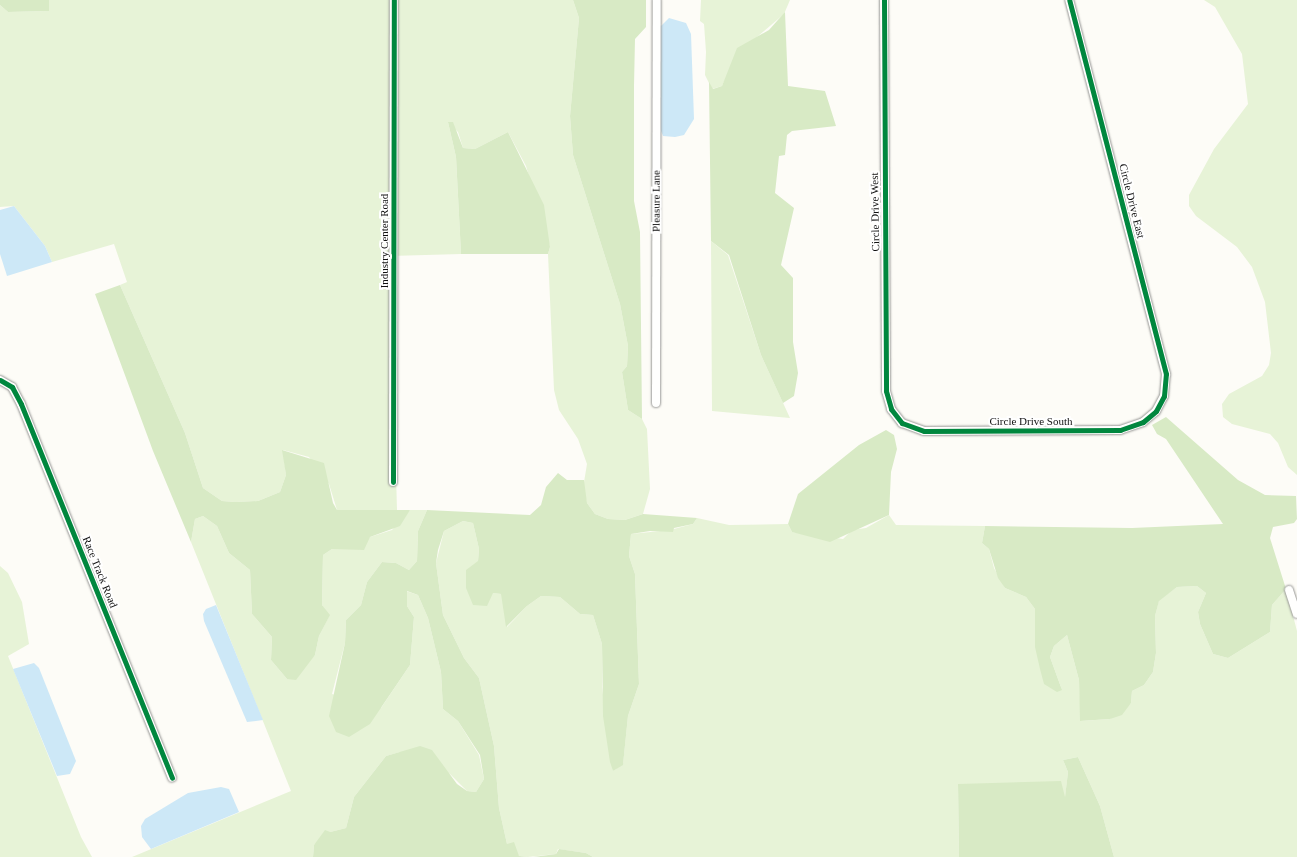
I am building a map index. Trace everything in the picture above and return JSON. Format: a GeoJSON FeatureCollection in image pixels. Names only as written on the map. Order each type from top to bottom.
{"type":"FeatureCollection","features":[{"type":"Feature","properties":{"kind":"street","name":"Industry Center Road"},"geometry":{"type":"LineString","coordinates":[[394,0],[394,482]]}},
{"type":"Feature","properties":{"kind":"street","name":"Pleasure Lane"},"geometry":{"type":"LineString","coordinates":[[656,403],[658,0]]}},
{"type":"Feature","properties":{"kind":"street","name":"Circle Drive West"},"geometry":{"type":"LineString","coordinates":[[884,0],[886,391],[891,409],[898,420]]}},
{"type":"Feature","properties":{"kind":"street","name":"Circle Drive East"},"geometry":{"type":"LineString","coordinates":[[1069,0],[1165,369],[1165,391],[1158,407]]}},
{"type":"Feature","properties":{"kind":"street","name":"Race Track Road"},"geometry":{"type":"LineString","coordinates":[[0,380],[12,387],[20,404],[172,778]]}},
{"type":"Feature","properties":{"kind":"street","name":"Circle Drive South"},"geometry":{"type":"LineString","coordinates":[[898,420],[912,429],[924,431],[1117,430],[1143,422],[1158,407]]}},
{"type":"Feature","properties":{"kind":"street"},"geometry":{"type":"LineString","coordinates":[[1289,590],[1297,614]]}},
{"type":"Feature","properties":{"kind":"green space"},"geometry":{"type":"Polygon","coordinates":[[[0,0],[49,0],[49,11],[8,12],[0,5],[0,0]]]}},
{"type":"Feature","properties":{"kind":"green space"},"geometry":{"type":"Polygon","coordinates":[[[49,0],[573,0],[579,18],[570,116],[573,155],[620,304],[628,346],[627,366],[622,372],[628,410],[642,419],[647,429],[650,489],[643,514],[625,520],[608,519],[595,514],[587,503],[583,488],[587,464],[578,439],[559,410],[554,390],[548,254],[550,247],[526,166],[508,132],[475,149],[463,148],[458,132],[448,122],[456,157],[461,254],[390,256],[397,510],[337,510],[329,484],[309,457],[283,450],[286,475],[280,492],[258,501],[235,502],[222,501],[203,488],[185,433],[120,285],[127,282],[114,244],[52,262],[45,246],[14,206],[0,207],[0,5],[8,12],[49,11],[49,0]]]}},
{"type":"Feature","properties":{"kind":"green space"},"geometry":{"type":"Polygon","coordinates":[[[573,0],[646,0],[646,27],[635,39],[634,86],[634,201],[640,232],[642,419],[628,410],[622,372],[627,366],[628,346],[620,304],[573,155],[570,116],[579,18],[573,0]]]}},
{"type":"Feature","properties":{"kind":"green space"},"geometry":{"type":"Polygon","coordinates":[[[701,0],[790,0],[784,14],[757,37],[730,69],[722,86],[712,89],[705,75],[706,52],[704,24],[700,21],[701,0]]]}},
{"type":"Feature","properties":{"kind":"green space"},"geometry":{"type":"Polygon","coordinates":[[[1204,0],[1297,0],[1297,475],[1288,467],[1278,443],[1270,434],[1232,424],[1223,417],[1222,404],[1229,394],[1262,376],[1269,365],[1271,353],[1265,302],[1252,267],[1237,247],[1196,216],[1189,206],[1189,195],[1214,149],[1248,104],[1242,54],[1215,7],[1204,0]]]}},
{"type":"Feature","properties":{"kind":"green space"},"geometry":{"type":"Polygon","coordinates":[[[785,12],[788,86],[825,91],[836,126],[792,131],[787,135],[785,155],[779,156],[775,193],[794,208],[781,265],[793,278],[793,342],[798,373],[794,396],[783,403],[761,355],[729,255],[711,241],[709,82],[713,89],[722,86],[737,48],[769,30],[785,12]]]}},
{"type":"Feature","properties":{"kind":"green space"},"geometry":{"type":"Polygon","coordinates":[[[448,122],[453,122],[463,148],[475,149],[508,132],[544,205],[550,247],[548,254],[461,254],[456,157],[448,122]]]}},
{"type":"Feature","properties":{"kind":"green space"},"geometry":{"type":"Polygon","coordinates":[[[711,241],[728,255],[761,355],[790,418],[712,411],[711,241]]]}},
{"type":"Feature","properties":{"kind":"green space"},"geometry":{"type":"Polygon","coordinates":[[[120,285],[185,433],[203,488],[222,501],[235,502],[258,501],[280,492],[286,475],[282,450],[324,463],[333,503],[337,510],[410,510],[400,526],[370,537],[364,550],[332,549],[323,555],[322,605],[330,615],[319,636],[315,655],[296,680],[287,679],[271,660],[272,637],[252,614],[250,570],[229,553],[217,526],[203,516],[195,519],[191,542],[153,451],[95,294],[120,285]]]}},
{"type":"Feature","properties":{"kind":"green space"},"geometry":{"type":"Polygon","coordinates":[[[1166,417],[1238,480],[1265,495],[1296,496],[1297,519],[1294,523],[1273,527],[1270,538],[1286,589],[1272,605],[1270,632],[1228,658],[1213,654],[1200,624],[1198,612],[1206,593],[1197,586],[1177,587],[1159,601],[1155,616],[1156,653],[1153,672],[1144,685],[1132,691],[1131,703],[1122,715],[1110,719],[1080,721],[1079,680],[1067,635],[1054,646],[1050,657],[1062,690],[1057,692],[1044,684],[1040,669],[1035,647],[1035,609],[1026,597],[1005,588],[998,578],[989,549],[982,543],[985,526],[1132,528],[1223,524],[1166,439],[1157,434],[1152,425],[1166,417]]]}},
{"type":"Feature","properties":{"kind":"green space"},"geometry":{"type":"Polygon","coordinates":[[[886,430],[894,435],[897,449],[891,472],[889,515],[830,542],[792,532],[788,524],[798,494],[859,445],[886,430]]]}},
{"type":"Feature","properties":{"kind":"green space"},"geometry":{"type":"Polygon","coordinates":[[[558,473],[567,480],[584,480],[587,503],[595,514],[608,519],[625,520],[643,514],[697,518],[693,524],[674,528],[673,532],[650,531],[631,534],[629,556],[635,574],[639,684],[628,716],[623,765],[613,771],[610,762],[603,716],[602,644],[593,615],[580,614],[560,597],[541,596],[527,606],[506,627],[501,594],[493,593],[487,606],[473,605],[466,588],[466,570],[478,561],[479,549],[473,523],[463,521],[444,531],[438,550],[436,563],[443,615],[464,658],[479,678],[494,746],[499,808],[507,844],[514,842],[519,856],[528,857],[313,857],[314,845],[325,830],[330,832],[346,828],[354,797],[386,756],[420,746],[432,750],[457,784],[467,791],[476,792],[484,779],[480,755],[458,721],[443,709],[441,672],[428,618],[418,595],[407,591],[407,606],[414,617],[410,665],[370,724],[349,737],[336,732],[329,716],[345,643],[346,620],[361,605],[367,582],[382,562],[396,563],[409,570],[417,561],[418,531],[427,510],[530,515],[541,505],[546,487],[558,473]]]}},
{"type":"Feature","properties":{"kind":"green space"},"geometry":{"type":"Polygon","coordinates":[[[410,510],[427,510],[418,531],[417,561],[409,570],[396,563],[382,562],[367,582],[361,605],[346,620],[345,643],[332,694],[381,708],[410,665],[414,617],[407,606],[406,591],[418,595],[428,618],[441,672],[443,709],[458,721],[479,755],[484,779],[476,792],[467,791],[450,774],[400,752],[386,756],[354,797],[346,828],[330,832],[314,845],[313,857],[132,857],[291,791],[191,542],[195,519],[203,516],[217,526],[229,553],[250,570],[252,614],[272,637],[271,660],[287,679],[315,655],[319,636],[329,616],[322,605],[323,555],[332,549],[351,549],[370,537],[392,530],[410,510]]]}},
{"type":"Feature","properties":{"kind":"green space"},"geometry":{"type":"Polygon","coordinates":[[[889,515],[896,525],[985,526],[982,543],[989,549],[994,568],[1005,588],[1026,597],[1035,609],[1035,635],[1062,690],[1050,657],[1054,646],[1067,635],[1079,680],[1081,721],[1110,719],[1131,703],[1132,691],[1144,685],[1153,672],[1156,653],[1155,616],[1159,600],[1177,587],[1197,586],[1206,593],[1198,612],[1200,624],[1213,654],[1228,658],[1270,632],[1272,605],[1286,589],[1297,631],[1297,857],[1114,857],[1100,806],[1078,757],[1063,760],[1068,772],[1065,798],[958,784],[959,857],[593,857],[586,853],[558,849],[556,854],[528,857],[519,856],[507,844],[499,808],[494,746],[479,678],[464,658],[443,615],[436,563],[444,531],[463,521],[473,523],[479,549],[478,561],[493,593],[502,594],[507,627],[527,606],[541,596],[560,597],[580,614],[593,615],[602,644],[602,687],[613,771],[623,764],[628,716],[639,684],[635,574],[629,556],[631,534],[670,530],[693,524],[697,518],[729,525],[788,524],[792,532],[843,539],[852,530],[866,528],[889,515]]]}},
{"type":"Feature","properties":{"kind":"green space"},"geometry":{"type":"Polygon","coordinates":[[[0,566],[8,573],[22,602],[29,644],[8,656],[81,837],[92,857],[0,857],[0,566]]]}},
{"type":"Feature","properties":{"kind":"green space"},"geometry":{"type":"Polygon","coordinates":[[[1078,757],[1100,806],[1114,857],[959,857],[958,784],[1061,781],[1065,797],[1068,772],[1063,760],[1078,757]]]}},
{"type":"Feature","properties":{"kind":"green space"},"geometry":{"type":"Polygon","coordinates":[[[559,849],[586,853],[593,857],[533,857],[556,854],[559,849]]]}},
{"type":"Feature","properties":{"kind":"water"},"geometry":{"type":"Polygon","coordinates":[[[669,18],[686,23],[691,34],[694,119],[684,135],[675,137],[663,136],[658,123],[659,28],[669,18]]]}},
{"type":"Feature","properties":{"kind":"water"},"geometry":{"type":"Polygon","coordinates":[[[14,206],[45,246],[52,262],[7,276],[0,254],[0,210],[14,206]]]}},
{"type":"Feature","properties":{"kind":"water"},"geometry":{"type":"Polygon","coordinates":[[[216,605],[263,720],[247,722],[204,621],[203,614],[206,609],[216,605]]]}},
{"type":"Feature","properties":{"kind":"water"},"geometry":{"type":"Polygon","coordinates":[[[34,663],[39,668],[76,761],[70,774],[57,776],[13,669],[34,663]]]}},
{"type":"Feature","properties":{"kind":"water"},"geometry":{"type":"Polygon","coordinates":[[[221,787],[229,789],[239,812],[151,849],[142,837],[141,826],[145,819],[188,793],[221,787]]]}},
{"type":"Feature","properties":{"kind":"cycle path"},"geometry":{"type":"LineString","coordinates":[[393,482],[394,0]]}},
{"type":"Feature","properties":{"kind":"cycle path"},"geometry":{"type":"LineString","coordinates":[[884,0],[886,391],[891,409],[902,423],[924,431],[1120,430],[1143,422],[1156,411],[1164,396],[1166,374],[1069,0]]}},
{"type":"Feature","properties":{"kind":"cycle path"},"geometry":{"type":"LineString","coordinates":[[0,380],[12,387],[21,404],[172,778]]}}]}
